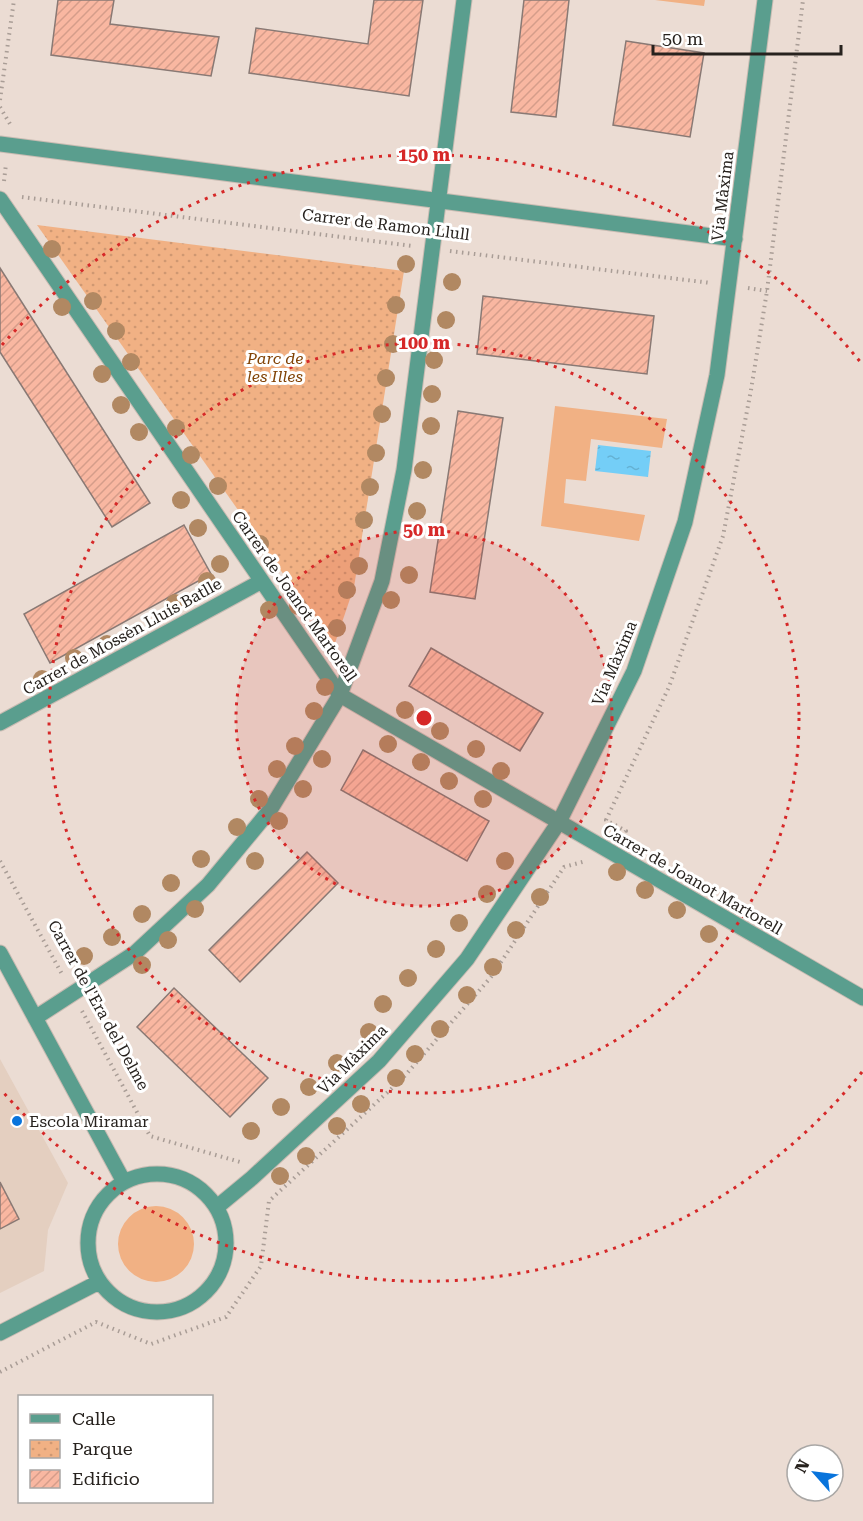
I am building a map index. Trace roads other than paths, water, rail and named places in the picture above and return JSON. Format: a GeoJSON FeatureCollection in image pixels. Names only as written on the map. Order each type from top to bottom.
{"type":"FeatureCollection","features":[{"type":"Feature","properties":{"kind":"street"},"geometry":{"type":"LineString","coordinates":[[36,1018],[135,953],[208,885],[270,810],[340,694],[382,580],[404,470],[464,0]]}},
{"type":"Feature","properties":{"kind":"street","name":"Via Màxima"},"geometry":{"type":"LineString","coordinates":[[217,1207],[252,1178],[379,1061],[467,959],[560,822],[634,671],[686,522],[717,375],[765,0]]}},
{"type":"Feature","properties":{"kind":"street","name":"Carrer de Ramon Llull"},"geometry":{"type":"LineString","coordinates":[[0,144],[735,239]]}},
{"type":"Feature","properties":{"kind":"street","name":"Carrer de Joanot Martorell"},"geometry":{"type":"LineString","coordinates":[[7,197],[340,694],[863,998]]}},
{"type":"Feature","properties":{"kind":"street","name":"Carrer de Mossèn Lluís Batlle"},"geometry":{"type":"LineString","coordinates":[[0,723],[262,580]]}},
{"type":"Feature","properties":{"kind":"street"},"geometry":{"type":"LineString","coordinates":[[0,953],[124,1182]]}},
{"type":"Feature","properties":{"kind":"street"},"geometry":{"type":"LineString","coordinates":[[144,1174],[165,1174],[186,1179],[204,1191],[217,1207],[226,1229],[226,1253],[219,1276],[205,1295],[184,1308],[161,1313],[149,1312],[137,1310],[116,1299],[99,1282],[90,1261],[88,1238],[94,1215],[106,1196],[124,1182],[144,1174]]}},
{"type":"Feature","properties":{"kind":"street"},"geometry":{"type":"LineString","coordinates":[[0,1333],[99,1282]]}},
{"type":"Feature","properties":{"kind":"water"},"geometry":{"type":"Polygon","coordinates":[[[598,445],[651,451],[648,477],[595,471],[598,445]]]}},
{"type":"Feature","properties":{"kind":"place","name":"Escola Miramar"},"geometry":{"type":"Point","coordinates":[17,1121]}},
{"type":"Feature","properties":{"kind":"park label","name":"Parc de les Illes"},"geometry":{"type":"Point","coordinates":[275,367]}}]}
